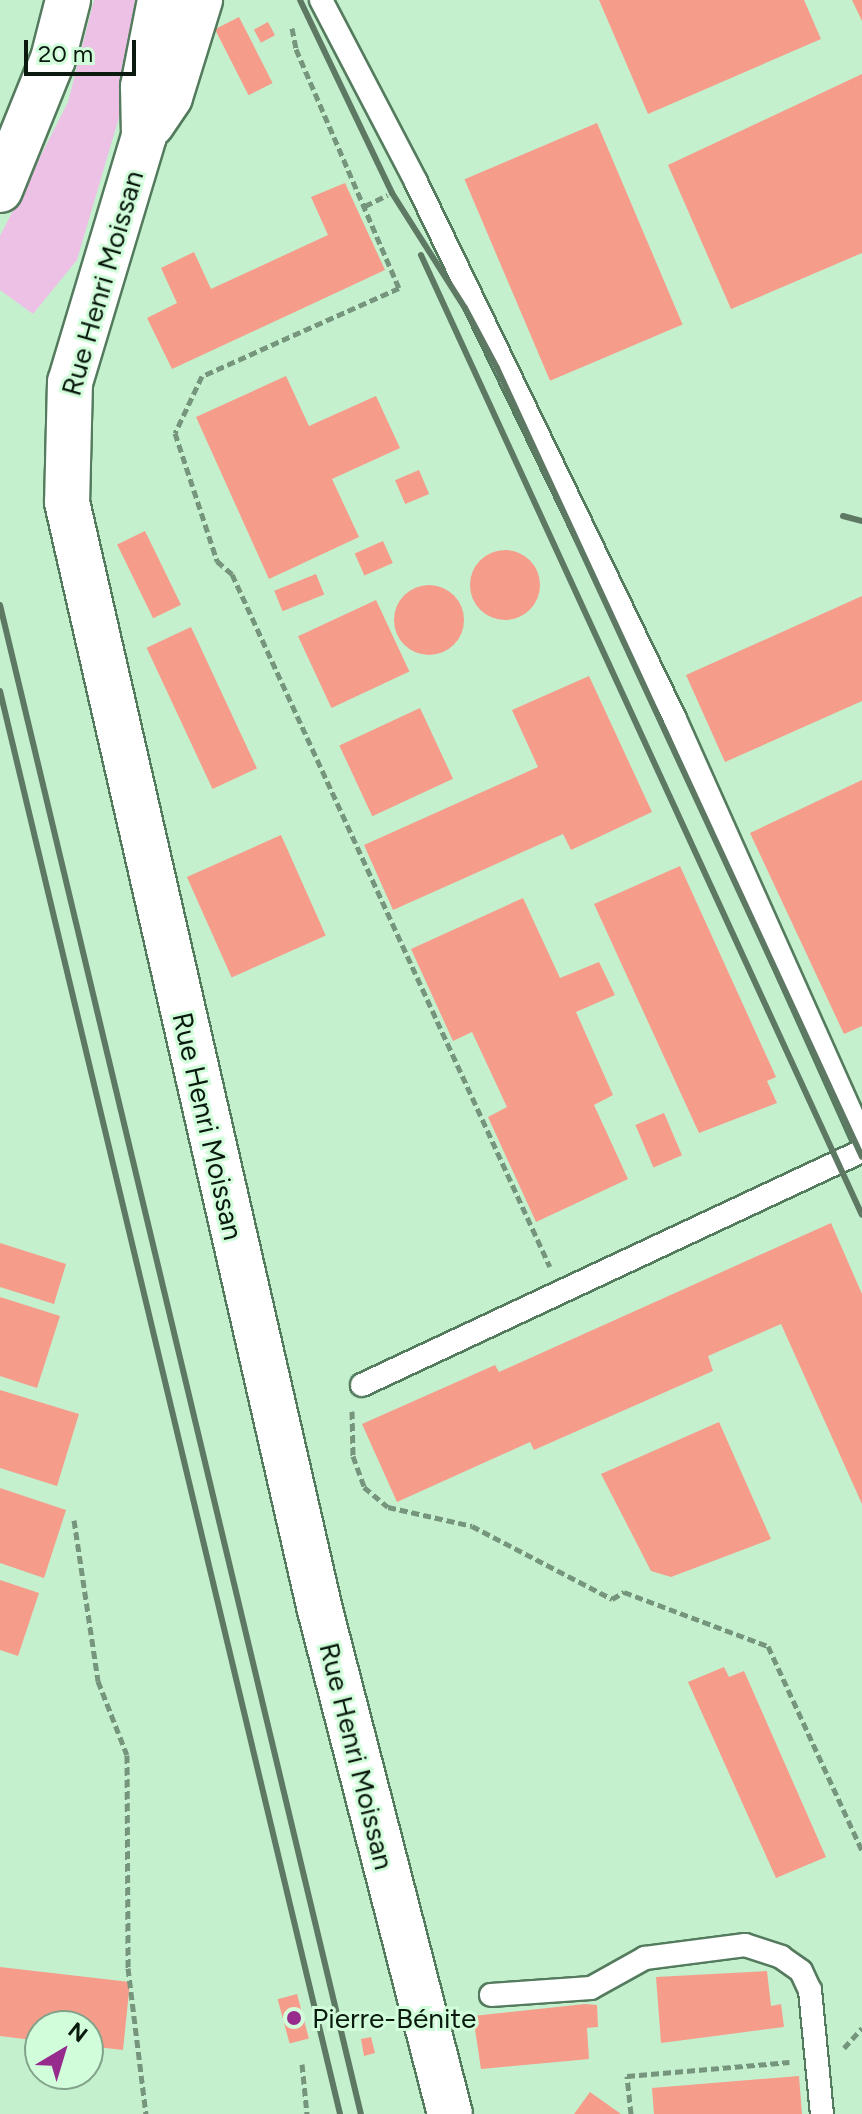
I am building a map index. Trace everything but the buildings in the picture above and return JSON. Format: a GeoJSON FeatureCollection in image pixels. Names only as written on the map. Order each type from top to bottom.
{"type":"FeatureCollection","features":[{"type":"Feature","properties":{"kind":"street"},"geometry":{"type":"LineString","coordinates":[[0,141],[41,0]]}},
{"type":"Feature","properties":{"kind":"street"},"geometry":{"type":"LineString","coordinates":[[0,190],[53,59],[68,0]]}},
{"type":"Feature","properties":{"kind":"street","name":"Rue Henri Moissan"},"geometry":{"type":"LineString","coordinates":[[144,136],[143,87],[160,0]]}},
{"type":"Feature","properties":{"kind":"street","name":"Rue Henri Moissan"},"geometry":{"type":"LineString","coordinates":[[200,0],[170,97],[144,136],[70,382],[67,502],[320,1610],[450,2114]]}},
{"type":"Feature","properties":{"kind":"lane"},"geometry":{"type":"LineString","coordinates":[[321,0],[416,182],[675,719],[862,1137]]}},
{"type":"Feature","properties":{"kind":"lane"},"geometry":{"type":"LineString","coordinates":[[360,1396],[561,1291],[862,1151]]}},
{"type":"Feature","properties":{"kind":"lane"},"geometry":{"type":"LineString","coordinates":[[491,1995],[591,1988],[645,1958],[745,1945],[781,1957],[801,1971],[810,1990],[822,2114]]}},
{"type":"Feature","properties":{"kind":"path"},"geometry":{"type":"LineString","coordinates":[[292,28],[296,49],[399,288],[202,376],[175,433],[217,561],[232,574],[561,1291]]}},
{"type":"Feature","properties":{"kind":"path"},"geometry":{"type":"LineString","coordinates":[[360,1396],[349,1413],[353,1456],[364,1487],[388,1507],[472,1526],[612,1599],[624,1592],[768,1646],[862,1850]]}},
{"type":"Feature","properties":{"kind":"path"},"geometry":{"type":"LineString","coordinates":[[74,1520],[98,1681],[127,1755],[128,1968],[146,2114]]}},
{"type":"Feature","properties":{"kind":"path"},"geometry":{"type":"LineString","coordinates":[[631,2114],[627,2076],[817,2060]]}},
{"type":"Feature","properties":{"kind":"path"},"geometry":{"type":"LineString","coordinates":[[302,2064],[307,2114]]}},
{"type":"Feature","properties":{"kind":"shaded area"},"geometry":{"type":"Polygon","coordinates":[[[94,0],[145,0],[120,114],[77,260],[33,314],[0,290],[0,236],[68,102],[94,0]]]}},
{"type":"Feature","properties":{"kind":"railway"},"geometry":{"type":"LineString","coordinates":[[300,0],[392,193],[465,308],[497,368],[862,1157]]}},
{"type":"Feature","properties":{"kind":"railway"},"geometry":{"type":"LineString","coordinates":[[421,255],[862,1215]]}},
{"type":"Feature","properties":{"kind":"railway"},"geometry":{"type":"LineString","coordinates":[[843,516],[862,521]]}},
{"type":"Feature","properties":{"kind":"railway"},"geometry":{"type":"LineString","coordinates":[[0,605],[361,2114]]}},
{"type":"Feature","properties":{"kind":"railway"},"geometry":{"type":"LineString","coordinates":[[0,691],[340,2114]]}},
{"type":"Feature","properties":{"kind":"place","name":"Pierre-Bénite"},"geometry":{"type":"Point","coordinates":[294,2018]}}]}
